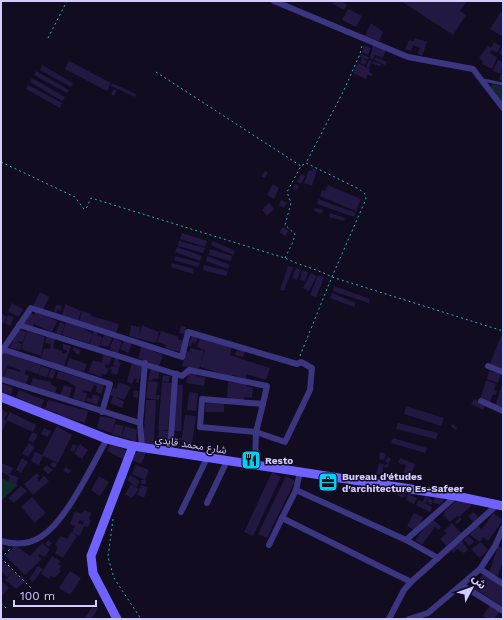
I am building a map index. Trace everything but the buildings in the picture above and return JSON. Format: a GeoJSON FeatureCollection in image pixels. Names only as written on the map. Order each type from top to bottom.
{"type":"FeatureCollection","features":[{"type":"Feature","properties":{"kind":"main road","name":"شارع محمد قايدي"},"geometry":{"type":"LineString","coordinates":[[1,397],[107,439],[138,447],[456,496],[500,506]]}},
{"type":"Feature","properties":{"kind":"main road"},"geometry":{"type":"LineString","coordinates":[[117,619],[93,573],[91,556],[138,447]]}},
{"type":"Feature","properties":{"kind":"street"},"geometry":{"type":"LineString","coordinates":[[274,1],[408,57],[473,69],[503,108]]}},
{"type":"Feature","properties":{"kind":"street"},"geometry":{"type":"LineString","coordinates":[[102,412],[110,384],[2,351],[31,308],[182,357],[188,332],[297,364],[301,362],[312,368],[310,390],[284,442],[256,432],[200,427],[202,399],[263,404]]}},
{"type":"Feature","properties":{"kind":"street"},"geometry":{"type":"LineString","coordinates":[[19,325],[145,363],[182,376],[189,370],[267,386],[256,432],[255,465]]}},
{"type":"Feature","properties":{"kind":"street"},"geometry":{"type":"LineString","coordinates":[[138,447],[145,363]]}},
{"type":"Feature","properties":{"kind":"street"},"geometry":{"type":"LineString","coordinates":[[488,366],[503,372]]}},
{"type":"Feature","properties":{"kind":"street"},"geometry":{"type":"LineString","coordinates":[[170,452],[175,378],[177,374]]}},
{"type":"Feature","properties":{"kind":"street"},"geometry":{"type":"LineString","coordinates":[[1,379],[140,423]]}},
{"type":"Feature","properties":{"kind":"street"},"geometry":{"type":"LineString","coordinates":[[481,401],[503,411]]}},
{"type":"Feature","properties":{"kind":"street"},"geometry":{"type":"LineString","coordinates":[[1,541],[14,545],[28,543],[42,536],[55,524],[66,510],[107,439]]}},
{"type":"Feature","properties":{"kind":"street"},"geometry":{"type":"LineString","coordinates":[[181,512],[207,458]]}},
{"type":"Feature","properties":{"kind":"street"},"geometry":{"type":"LineString","coordinates":[[207,503],[227,461]]}},
{"type":"Feature","properties":{"kind":"street"},"geometry":{"type":"LineString","coordinates":[[269,545],[296,490],[300,472]]}},
{"type":"Feature","properties":{"kind":"street"},"geometry":{"type":"LineString","coordinates":[[296,490],[406,540],[438,558]]}},
{"type":"Feature","properties":{"kind":"street"},"geometry":{"type":"LineString","coordinates":[[406,540],[456,496]]}},
{"type":"Feature","properties":{"kind":"street"},"geometry":{"type":"LineString","coordinates":[[389,619],[404,590],[411,582],[500,506]]}},
{"type":"Feature","properties":{"kind":"street"},"geometry":{"type":"LineString","coordinates":[[282,518],[411,582]]}},
{"type":"Feature","properties":{"kind":"street"},"geometry":{"type":"LineString","coordinates":[[409,619],[428,613],[480,569],[503,530]]}},
{"type":"Feature","properties":{"kind":"street"},"geometry":{"type":"LineString","coordinates":[[480,569],[503,584]]}},
{"type":"Feature","properties":{"kind":"street"},"geometry":{"type":"LineString","coordinates":[[462,585],[503,611]]}},
{"type":"Feature","properties":{"kind":"lane"},"geometry":{"type":"LineString","coordinates":[[481,79],[503,84]]}},
{"type":"Feature","properties":{"kind":"path"},"geometry":{"type":"LineString","coordinates":[[48,38],[67,1]]}},
{"type":"Feature","properties":{"kind":"path"},"geometry":{"type":"LineString","coordinates":[[285,258],[293,242],[295,234],[285,225],[291,203],[287,192],[301,166],[306,163],[344,90],[360,54],[363,38]]}},
{"type":"Feature","properties":{"kind":"path"},"geometry":{"type":"LineString","coordinates":[[156,72],[301,166]]}},
{"type":"Feature","properties":{"kind":"path"},"geometry":{"type":"LineString","coordinates":[[1,162],[75,197],[84,209],[86,209],[91,198],[285,258],[300,266],[320,270],[332,277],[503,331]]}},
{"type":"Feature","properties":{"kind":"path"},"geometry":{"type":"LineString","coordinates":[[301,362],[299,358],[366,199],[365,194],[359,189],[306,163]]}},
{"type":"Feature","properties":{"kind":"path"},"geometry":{"type":"LineString","coordinates":[[113,518],[114,524],[108,557],[114,578],[141,619]]}},
{"type":"Feature","properties":{"kind":"path"},"geometry":{"type":"LineString","coordinates":[[14,545],[1,558],[31,588]]}},
{"type":"Feature","properties":{"kind":"path"},"geometry":{"type":"LineString","coordinates":[[1,603],[8,610]]}},
{"type":"Feature","properties":{"kind":"green space"},"geometry":{"type":"Polygon","coordinates":[[[492,84],[503,86],[503,104],[491,90],[492,84]]]}},
{"type":"Feature","properties":{"kind":"green space"},"geometry":{"type":"Polygon","coordinates":[[[1,478],[18,485],[1,501],[1,478]]]}},
{"type":"Feature","properties":{"kind":"place","name":"Resto"},"geometry":{"type":"Point","coordinates":[251,460]}},
{"type":"Feature","properties":{"kind":"place","name":"Bureau d'études d'architecture Es-Safeer"},"geometry":{"type":"Point","coordinates":[328,482]}}]}
